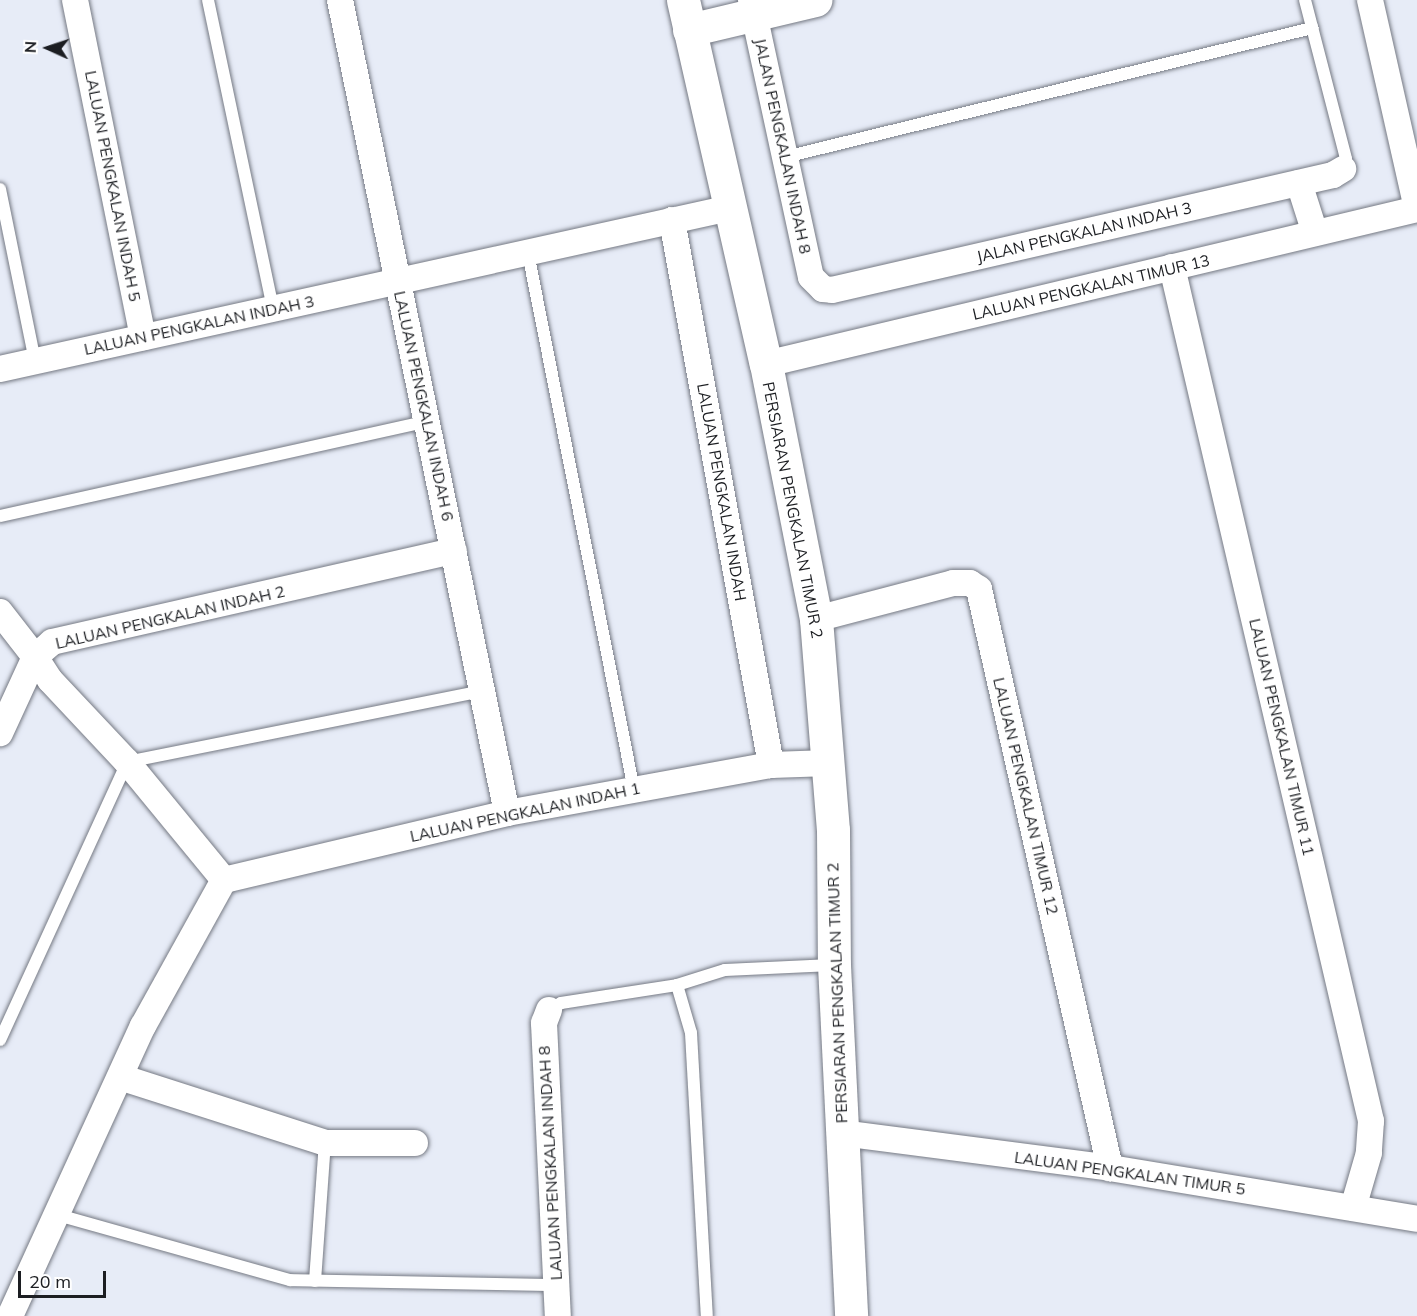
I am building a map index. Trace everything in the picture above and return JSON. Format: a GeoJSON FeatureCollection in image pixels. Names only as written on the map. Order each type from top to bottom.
{"type":"FeatureCollection","features":[{"type":"Feature","properties":{"kind":"street","name":"LALUAN PENGKALAN INDAH 5"},"geometry":{"type":"LineString","coordinates":[[75,0],[143,337]]}},
{"type":"Feature","properties":{"kind":"street","name":"LALUAN PENGKALAN INDAH 6"},"geometry":{"type":"LineString","coordinates":[[340,0],[507,813]]}},
{"type":"Feature","properties":{"kind":"street"},"geometry":{"type":"LineString","coordinates":[[686,15],[815,0]]}},
{"type":"Feature","properties":{"kind":"street"},"geometry":{"type":"LineString","coordinates":[[1370,0],[1417,209]]}},
{"type":"Feature","properties":{"kind":"street","name":"JALAN PENGKALAN INDAH 8"},"geometry":{"type":"LineString","coordinates":[[752,7],[811,277],[823,289]]}},
{"type":"Feature","properties":{"kind":"street","name":"PERSIARAN PENGKALAN TIMUR 2"},"geometry":{"type":"LineString","coordinates":[[686,15],[766,364],[816,619],[829,763],[834,965],[851,1316]]}},
{"type":"Feature","properties":{"kind":"street","name":"JALAN PENGKALAN INDAH 3"},"geometry":{"type":"LineString","coordinates":[[823,289],[832,290],[1299,183],[1343,170]]}},
{"type":"Feature","properties":{"kind":"street"},"geometry":{"type":"LineString","coordinates":[[1299,183],[1315,233]]}},
{"type":"Feature","properties":{"kind":"street","name":"LALUAN PENGKALAN INDAH 3"},"geometry":{"type":"LineString","coordinates":[[0,369],[730,208]]}},
{"type":"Feature","properties":{"kind":"street","name":"LALUAN PENGKALAN TIMUR 13"},"geometry":{"type":"LineString","coordinates":[[766,364],[1417,209]]}},
{"type":"Feature","properties":{"kind":"street","name":"LALUAN PENGKALAN INDAH"},"geometry":{"type":"LineString","coordinates":[[672,220],[771,765]]}},
{"type":"Feature","properties":{"kind":"street","name":"LALUAN PENGKALAN TIMUR 11"},"geometry":{"type":"LineString","coordinates":[[1172,267],[1371,1121],[1369,1153],[1353,1208]]}},
{"type":"Feature","properties":{"kind":"street","name":"LALUAN PENGKALAN INDAH 2"},"geometry":{"type":"LineString","coordinates":[[224,880],[127,762],[50,680],[35,657],[52,642],[454,551]]}},
{"type":"Feature","properties":{"kind":"street","name":"LALUAN PENGKALAN TIMUR 12"},"geometry":{"type":"LineString","coordinates":[[816,619],[953,583],[970,583],[979,590],[1110,1168]]}},
{"type":"Feature","properties":{"kind":"street"},"geometry":{"type":"LineString","coordinates":[[0,612],[35,657],[0,733]]}},
{"type":"Feature","properties":{"kind":"street","name":"LALUAN PENGKALAN INDAH 1"},"geometry":{"type":"LineString","coordinates":[[224,880],[507,813],[771,765],[829,763]]}},
{"type":"Feature","properties":{"kind":"street"},"geometry":{"type":"LineString","coordinates":[[10,1316],[148,1016],[224,880]]}},
{"type":"Feature","properties":{"kind":"street","name":"LALUAN PENGKALAN INDAH 8"},"geometry":{"type":"LineString","coordinates":[[549,1010],[544,1023],[558,1316]]}},
{"type":"Feature","properties":{"kind":"street"},"geometry":{"type":"LineString","coordinates":[[120,1077],[325,1143],[415,1143]]}},
{"type":"Feature","properties":{"kind":"street","name":"LALUAN PENGKALAN TIMUR 5"},"geometry":{"type":"LineString","coordinates":[[842,1133],[1110,1168],[1417,1219]]}},
{"type":"Feature","properties":{"kind":"lane"},"geometry":{"type":"LineString","coordinates":[[207,0],[273,308]]}},
{"type":"Feature","properties":{"kind":"lane"},"geometry":{"type":"LineString","coordinates":[[1305,0],[1346,159],[1343,170]]}},
{"type":"Feature","properties":{"kind":"lane"},"geometry":{"type":"LineString","coordinates":[[785,157],[1312,28]]}},
{"type":"Feature","properties":{"kind":"lane"},"geometry":{"type":"LineString","coordinates":[[0,189],[35,361]]}},
{"type":"Feature","properties":{"kind":"lane"},"geometry":{"type":"LineString","coordinates":[[528,253],[634,790]]}},
{"type":"Feature","properties":{"kind":"lane"},"geometry":{"type":"LineString","coordinates":[[0,516],[427,422]]}},
{"type":"Feature","properties":{"kind":"lane"},"geometry":{"type":"LineString","coordinates":[[0,1040],[127,762],[482,691]]}},
{"type":"Feature","properties":{"kind":"lane"},"geometry":{"type":"LineString","coordinates":[[549,1010],[561,1003],[677,985],[725,970],[834,965]]}},
{"type":"Feature","properties":{"kind":"lane"},"geometry":{"type":"LineString","coordinates":[[677,985],[691,1034],[707,1316]]}},
{"type":"Feature","properties":{"kind":"lane"},"geometry":{"type":"LineString","coordinates":[[315,1281],[325,1143]]}},
{"type":"Feature","properties":{"kind":"lane"},"geometry":{"type":"LineString","coordinates":[[58,1215],[290,1280],[556,1285]]}}]}
